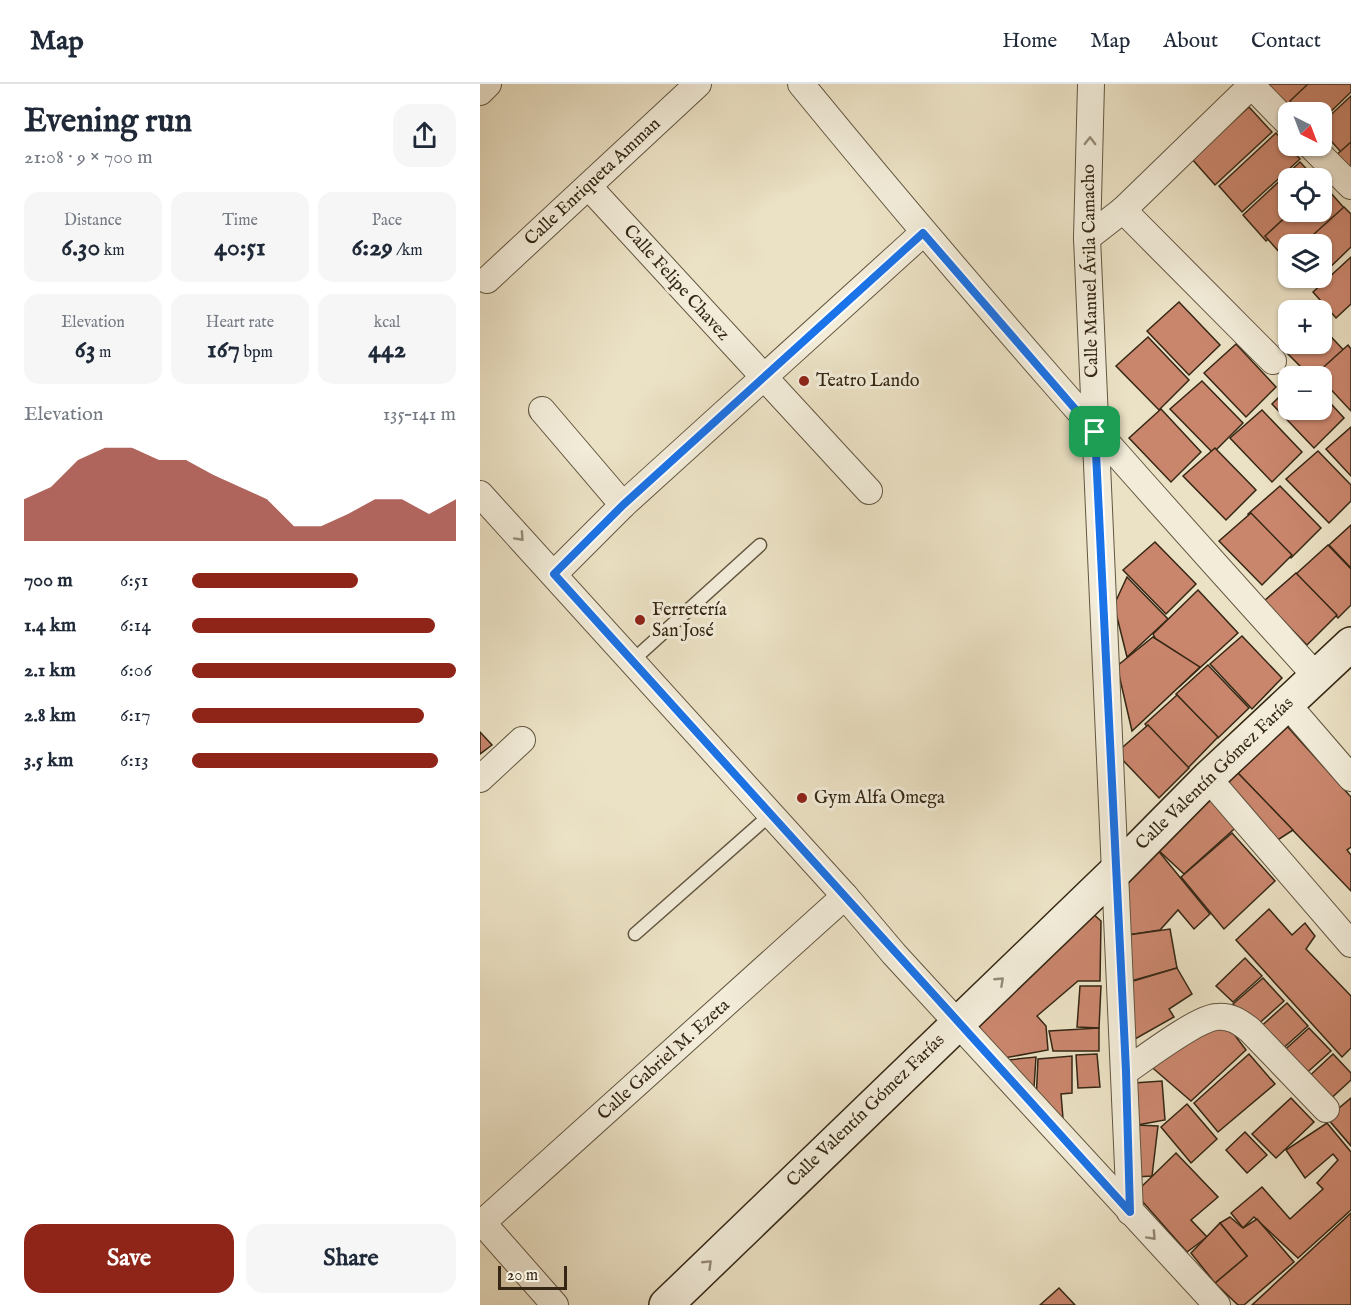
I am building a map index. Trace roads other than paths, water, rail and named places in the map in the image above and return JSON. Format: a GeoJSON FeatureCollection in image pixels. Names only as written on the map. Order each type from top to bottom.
{"type":"FeatureCollection","features":[{"type":"Feature","properties":{"kind":"main road","name":"Calle Valentín Gómez Farías"},"geometry":{"type":"LineString","coordinates":[[666,1305],[1116,871],[1208,778],[1351,644]]}},
{"type":"Feature","properties":{"kind":"street"},"geometry":{"type":"LineString","coordinates":[[480,92],[488,84]]}},
{"type":"Feature","properties":{"kind":"street","name":"Calle Enriqueta Amman"},"geometry":{"type":"LineString","coordinates":[[487,280],[698,84]]}},
{"type":"Feature","properties":{"kind":"street"},"geometry":{"type":"LineString","coordinates":[[801,84],[923,233],[1095,432],[1316,676]]}},
{"type":"Feature","properties":{"kind":"street","name":"Calle Manuel Ávila Camacho"},"geometry":{"type":"LineString","coordinates":[[1091,84],[1087,238],[1126,1071],[1130,1212]]}},
{"type":"Feature","properties":{"kind":"street"},"geometry":{"type":"LineString","coordinates":[[1087,238],[1123,210],[1253,85],[1278,112]]}},
{"type":"Feature","properties":{"kind":"street"},"geometry":{"type":"LineString","coordinates":[[1321,156],[1351,186]]}},
{"type":"Feature","properties":{"kind":"street","name":"Calle Felipe Chavez"},"geometry":{"type":"LineString","coordinates":[[589,187],[869,492]]}},
{"type":"Feature","properties":{"kind":"street"},"geometry":{"type":"LineString","coordinates":[[1123,210],[1273,361]]}},
{"type":"Feature","properties":{"kind":"street"},"geometry":{"type":"LineString","coordinates":[[554,574],[623,505],[923,233]]}},
{"type":"Feature","properties":{"kind":"street"},"geometry":{"type":"LineString","coordinates":[[542,410],[623,505]]}},
{"type":"Feature","properties":{"kind":"street"},"geometry":{"type":"LineString","coordinates":[[482,500],[554,574],[845,896],[894,954],[1217,1305]]}},
{"type":"Feature","properties":{"kind":"street"},"geometry":{"type":"LineString","coordinates":[[1287,705],[1351,778]]}},
{"type":"Feature","properties":{"kind":"street"},"geometry":{"type":"LineString","coordinates":[[480,779],[522,740]]}},
{"type":"Feature","properties":{"kind":"street"},"geometry":{"type":"LineString","coordinates":[[1208,778],[1351,944]]}},
{"type":"Feature","properties":{"kind":"street","name":"Calle Gabriel M. Ezeta"},"geometry":{"type":"LineString","coordinates":[[481,1221],[845,896]]}},
{"type":"Feature","properties":{"kind":"street"},"geometry":{"type":"LineString","coordinates":[[1126,1071],[1205,1020],[1226,1017],[1250,1030],[1326,1108]]}},
{"type":"Feature","properties":{"kind":"street"},"geometry":{"type":"LineString","coordinates":[[481,1221],[555,1305]]}},
{"type":"Feature","properties":{"kind":"lane"},"geometry":{"type":"LineString","coordinates":[[632,661],[760,545]]}},
{"type":"Feature","properties":{"kind":"lane"},"geometry":{"type":"LineString","coordinates":[[635,934],[771,814]]}},
{"type":"Feature","properties":{"kind":"place","name":"Teatro Lando"},"geometry":{"type":"Point","coordinates":[804,381]}},
{"type":"Feature","properties":{"kind":"place","name":"Ferretería San José"},"geometry":{"type":"Point","coordinates":[640,620]}},
{"type":"Feature","properties":{"kind":"place","name":"Gym Alfa Omega"},"geometry":{"type":"Point","coordinates":[802,798]}}]}
